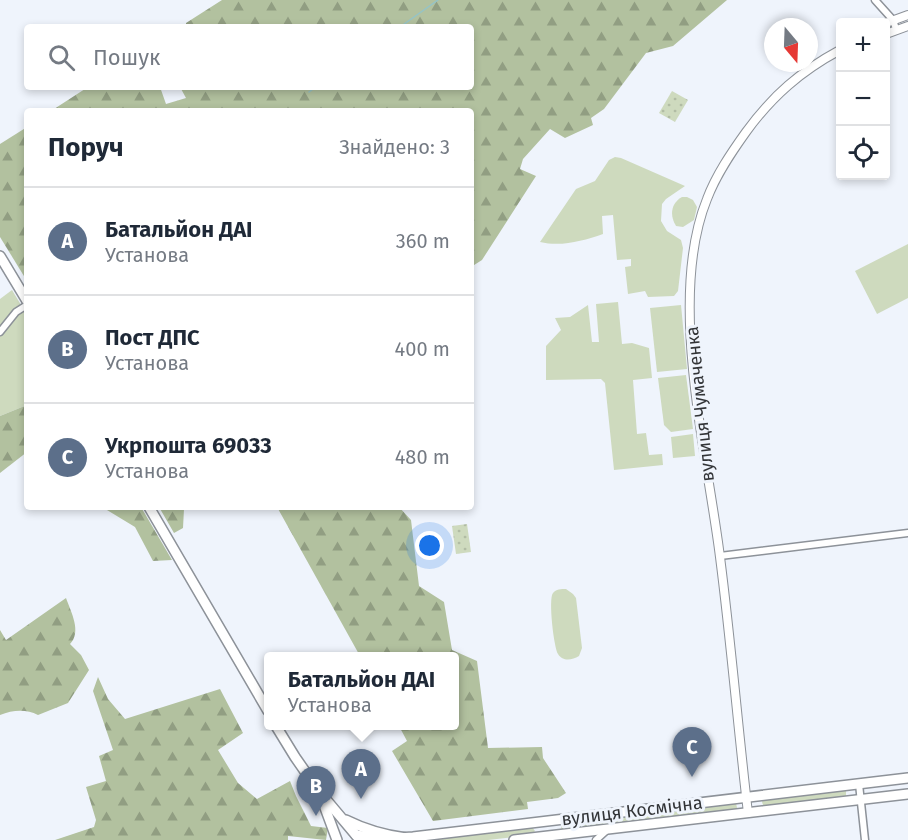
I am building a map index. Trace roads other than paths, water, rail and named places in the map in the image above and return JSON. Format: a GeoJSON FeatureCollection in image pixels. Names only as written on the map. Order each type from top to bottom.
{"type":"FeatureCollection","features":[{"type":"Feature","properties":{"kind":"main road"},"geometry":{"type":"LineString","coordinates":[[0,256],[24,298]]}},
{"type":"Feature","properties":{"kind":"main road"},"geometry":{"type":"LineString","coordinates":[[151,510],[264,704]]}},
{"type":"Feature","properties":{"kind":"main road"},"geometry":{"type":"LineString","coordinates":[[278,730],[318,789],[358,837]]}},
{"type":"Feature","properties":{"kind":"main road","name":"вулиця Космічна"},"geometry":{"type":"LineString","coordinates":[[358,837],[406,838],[908,778]]}},
{"type":"Feature","properties":{"kind":"main road"},"geometry":{"type":"LineString","coordinates":[[318,789],[339,840],[345,836],[358,837]]}},
{"type":"Feature","properties":{"kind":"main road","name":"вулиця Космічна"},"geometry":{"type":"LineString","coordinates":[[514,840],[551,838],[908,794]]}},
{"type":"Feature","properties":{"kind":"main road"},"geometry":{"type":"LineString","coordinates":[[341,818],[366,830],[406,838]]}},
{"type":"Feature","properties":{"kind":"street"},"geometry":{"type":"LineString","coordinates":[[875,0],[887,18]]}},
{"type":"Feature","properties":{"kind":"street"},"geometry":{"type":"LineString","coordinates":[[890,21],[908,15]]}},
{"type":"Feature","properties":{"kind":"street"},"geometry":{"type":"LineString","coordinates":[[890,22],[896,29]]}},
{"type":"Feature","properties":{"kind":"street"},"geometry":{"type":"LineString","coordinates":[[890,32],[908,26]]}},
{"type":"Feature","properties":{"kind":"street","name":"вулиця Чумаченка"},"geometry":{"type":"LineString","coordinates":[[748,813],[720,556],[694,372],[690,284],[695,239],[707,198],[732,152],[756,119],[774,97],[795,78],[836,52]]}},
{"type":"Feature","properties":{"kind":"street"},"geometry":{"type":"LineString","coordinates":[[0,332],[24,305]]}},
{"type":"Feature","properties":{"kind":"street"},"geometry":{"type":"LineString","coordinates":[[720,556],[908,533]]}},
{"type":"Feature","properties":{"kind":"street"},"geometry":{"type":"LineString","coordinates":[[859,784],[866,840]]}},
{"type":"Feature","properties":{"kind":"street"},"geometry":{"type":"LineString","coordinates":[[544,822],[551,838]]}},
{"type":"Feature","properties":{"kind":"street"},"geometry":{"type":"LineString","coordinates":[[596,840],[607,830]]}},
{"type":"Feature","properties":{"kind":"waterway"},"geometry":{"type":"LineString","coordinates":[[404,24],[438,0]]}},
{"type":"Feature","properties":{"kind":"place","name":"Укрпошта 69033"},"geometry":{"type":"Point","coordinates":[692,777]}},
{"type":"Feature","properties":{"kind":"place","name":"Батальйон ДАI"},"geometry":{"type":"Point","coordinates":[361,799]}},
{"type":"Feature","properties":{"kind":"place","name":"Пост ДПС"},"geometry":{"type":"Point","coordinates":[316,816]}}]}
